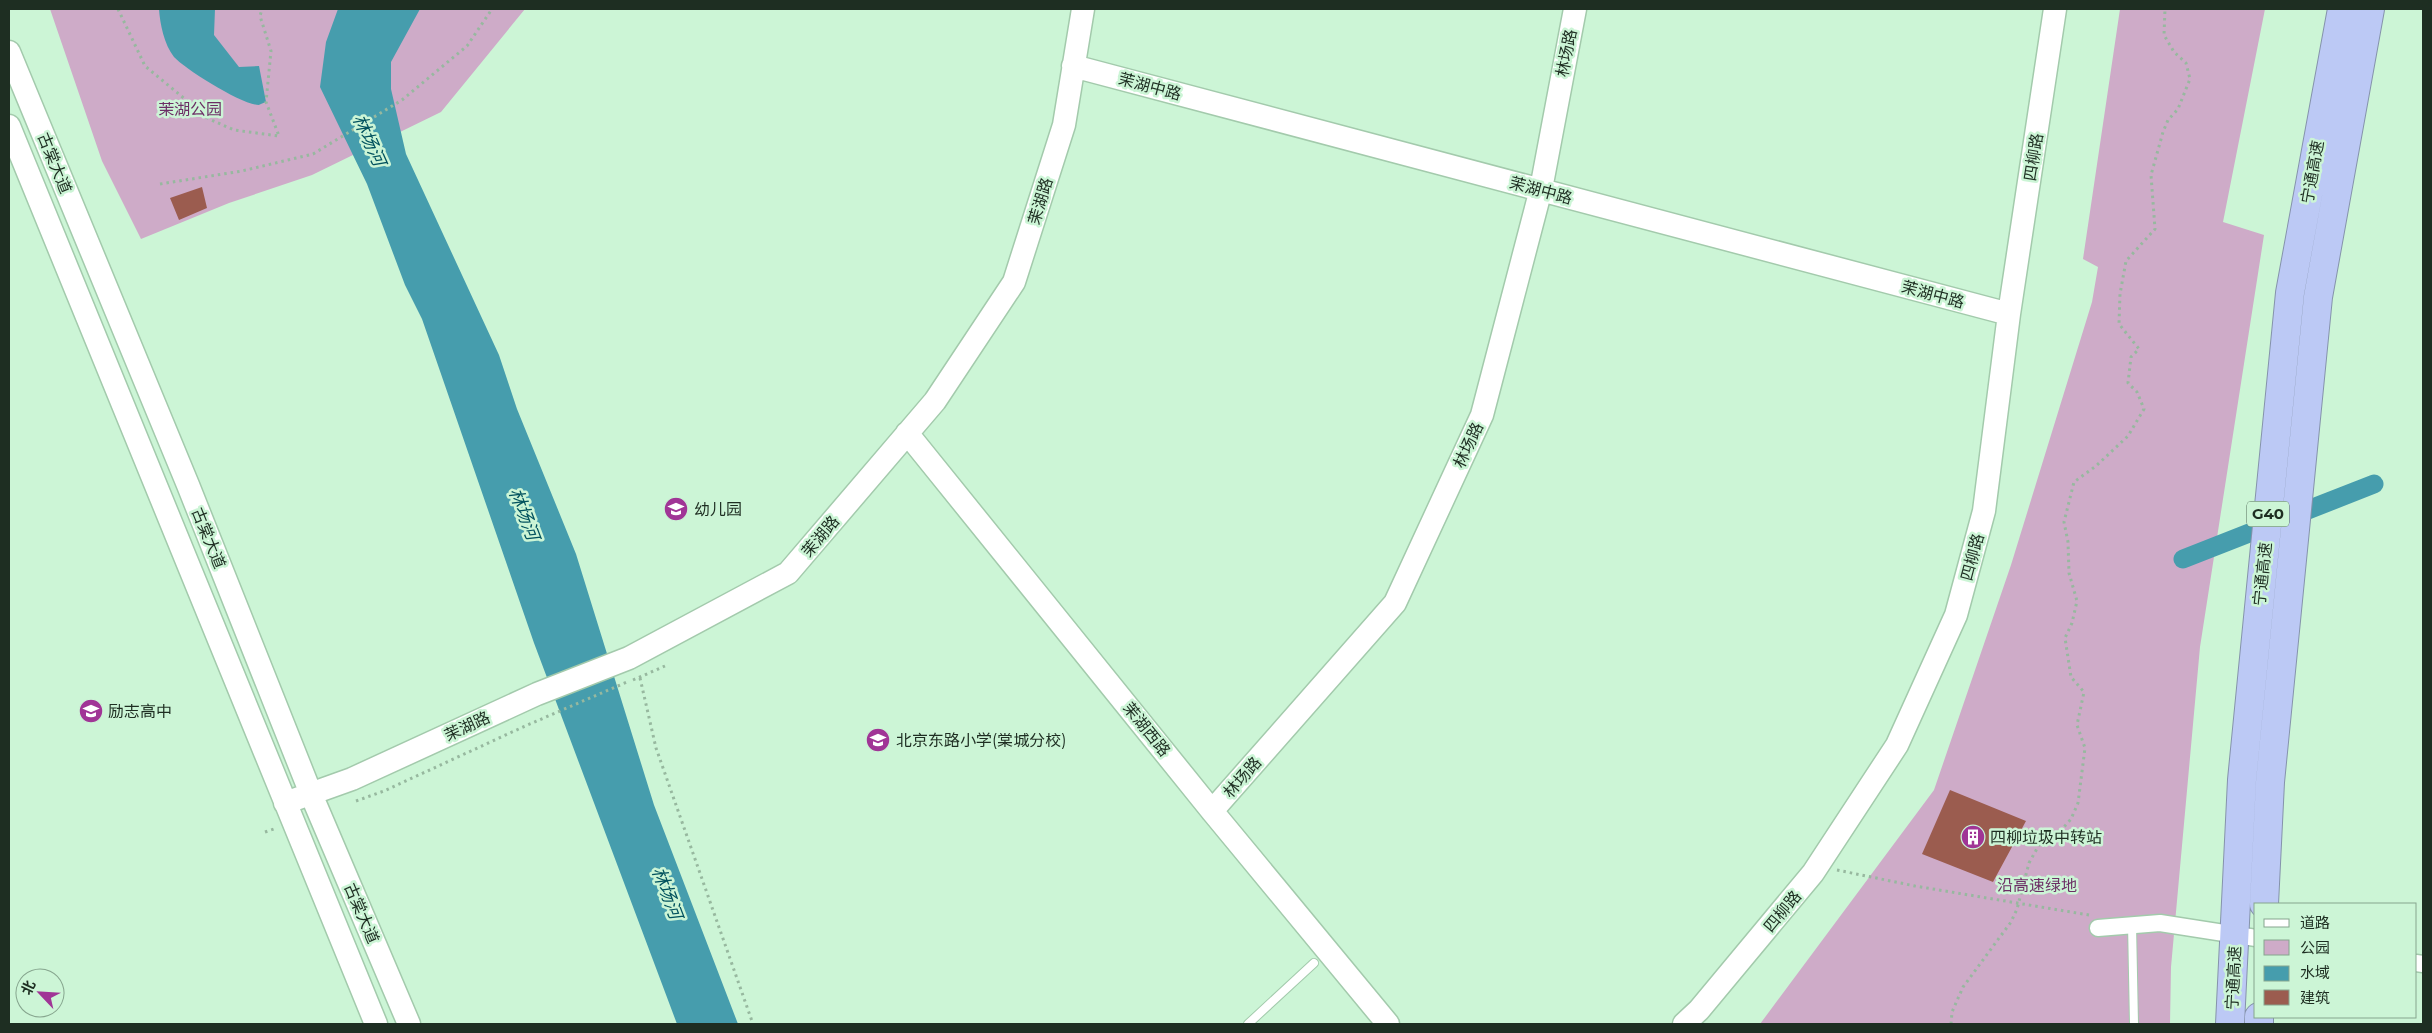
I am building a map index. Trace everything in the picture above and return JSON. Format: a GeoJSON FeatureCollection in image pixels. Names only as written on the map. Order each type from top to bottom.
{"type":"FeatureCollection","features":[{"type":"Feature","properties":{"kind":"highway","name":"宁通高速"},"geometry":{"type":"LineString","coordinates":[[2230,1024],[2245,936],[2242,780],[2290,293],[2342,9]]}},
{"type":"Feature","properties":{"kind":"highway","name":"宁通高速"},"geometry":{"type":"LineString","coordinates":[[2264,903],[2270,782],[2318,297],[2370,9]]}},
{"type":"Feature","properties":{"kind":"street","name":"茉湖路"},"geometry":{"type":"LineString","coordinates":[[285,803],[352,779],[537,694],[629,658],[788,573],[935,401],[1014,282],[1064,125],[1083,9]]}},
{"type":"Feature","properties":{"kind":"street","name":"林场路"},"geometry":{"type":"LineString","coordinates":[[1212,811],[1395,603],[1482,415],[1541,189],[1575,9]]}},
{"type":"Feature","properties":{"kind":"street","name":"四柳路"},"geometry":{"type":"LineString","coordinates":[[1684,1024],[1699,1010],[1819,864],[1897,745],[1956,616],[1984,511],[2009,314],[2055,9]]}},
{"type":"Feature","properties":{"kind":"street","name":"古棠大道"},"geometry":{"type":"LineString","coordinates":[[9,52],[188,484],[311,794],[409,1024]]}},
{"type":"Feature","properties":{"kind":"street","name":"茉湖中路"},"geometry":{"type":"LineString","coordinates":[[1073,66],[2009,314]]}},
{"type":"Feature","properties":{"kind":"street","name":"古棠大道"},"geometry":{"type":"LineString","coordinates":[[9,126],[376,1024]]}},
{"type":"Feature","properties":{"kind":"street","name":"茉湖西路"},"geometry":{"type":"LineString","coordinates":[[907,433],[1212,811],[1388,1024]]}},
{"type":"Feature","properties":{"kind":"street"},"geometry":{"type":"LineString","coordinates":[[2095,922],[2160,923],[2245,936]]}},
{"type":"Feature","properties":{"kind":"lane"},"geometry":{"type":"LineString","coordinates":[[2132,921],[2134,1024]]}},
{"type":"Feature","properties":{"kind":"lane"},"geometry":{"type":"LineString","coordinates":[[1248,1024],[1314,963]]}},
{"type":"Feature","properties":{"kind":"path"},"geometry":{"type":"LineString","coordinates":[[118,9],[145,66],[208,119],[234,130],[279,136],[266,102],[271,51],[260,16],[262,9]]}},
{"type":"Feature","properties":{"kind":"path"},"geometry":{"type":"LineString","coordinates":[[160,184],[242,171],[312,154],[402,100],[467,46],[492,9]]}},
{"type":"Feature","properties":{"kind":"path"},"geometry":{"type":"LineString","coordinates":[[1951,1024],[1952,1012],[1963,987],[2011,922],[2017,909],[2029,863],[2039,845],[2064,827],[2078,803],[2084,748],[2077,725],[2084,692],[2071,677],[2065,638],[2072,623],[2077,601],[2069,574],[2068,542],[2064,522],[2074,482],[2096,466],[2128,436],[2144,409],[2137,392],[2128,383],[2131,357],[2139,349],[2119,324],[2120,294],[2126,261],[2155,229],[2152,175],[2162,132],[2168,120],[2178,109],[2190,79],[2186,63],[2174,52],[2164,35],[2165,9]]}},
{"type":"Feature","properties":{"kind":"path"},"geometry":{"type":"LineString","coordinates":[[555,713],[665,666]]}},
{"type":"Feature","properties":{"kind":"path"},"geometry":{"type":"LineString","coordinates":[[640,678],[656,748],[753,1024]]}},
{"type":"Feature","properties":{"kind":"path"},"geometry":{"type":"LineString","coordinates":[[1819,864],[1848,873],[2095,922]]}},
{"type":"Feature","properties":{"kind":"green space","name":"茉湖公园"},"geometry":{"type":"Polygon","coordinates":[[[50,9],[525,9],[441,112],[312,175],[229,203],[141,239],[102,161],[50,9]]]}},
{"type":"Feature","properties":{"kind":"green space","name":"沿高速绿地"},"geometry":{"type":"Polygon","coordinates":[[[2120,9],[2265,9],[2223,222],[2264,235],[2200,647],[2171,967],[2170,1024],[1760,1024],[1934,790],[2011,565],[2092,302],[2098,267],[2083,259],[2120,9]]]}},
{"type":"Feature","properties":{"kind":"water"},"geometry":{"type":"Polygon","coordinates":[[[159,9],[215,9],[214,35],[239,67],[259,66],[266,102],[259,105],[240,99],[214,86],[180,63],[174,57],[165,40],[159,9]]]}},
{"type":"Feature","properties":{"kind":"water","name":"林场河"},"geometry":{"type":"Polygon","coordinates":[[[338,9],[420,9],[391,62],[391,89],[406,154],[499,355],[517,409],[576,554],[654,805],[738,1024],[677,1024],[534,643],[422,319],[405,285],[367,184],[320,87],[326,42],[338,9]]]}},
{"type":"Feature","properties":{"kind":"building"},"geometry":{"type":"Polygon","coordinates":[[[202,187],[207,208],[179,220],[170,198],[202,187]]]}},
{"type":"Feature","properties":{"kind":"building","name":"四柳垃圾中转站"},"geometry":{"type":"Polygon","coordinates":[[[1950,790],[2026,821],[1993,882],[1922,854],[1950,790]]]}},
{"type":"Feature","properties":{"kind":"waterway"},"geometry":{"type":"LineString","coordinates":[[2183,559],[2374,484]]}},
{"type":"Feature","properties":{"kind":"place","name":"幼儿园"},"geometry":{"type":"Point","coordinates":[676,509]}},
{"type":"Feature","properties":{"kind":"place","name":"励志高中"},"geometry":{"type":"Point","coordinates":[91,711]}},
{"type":"Feature","properties":{"kind":"place","name":"北京东路小学(棠城分校)"},"geometry":{"type":"Point","coordinates":[878,740]}},
{"type":"Feature","properties":{"kind":"place","name":"四柳垃圾中转站"},"geometry":{"type":"Point","coordinates":[1973,837]}}]}
